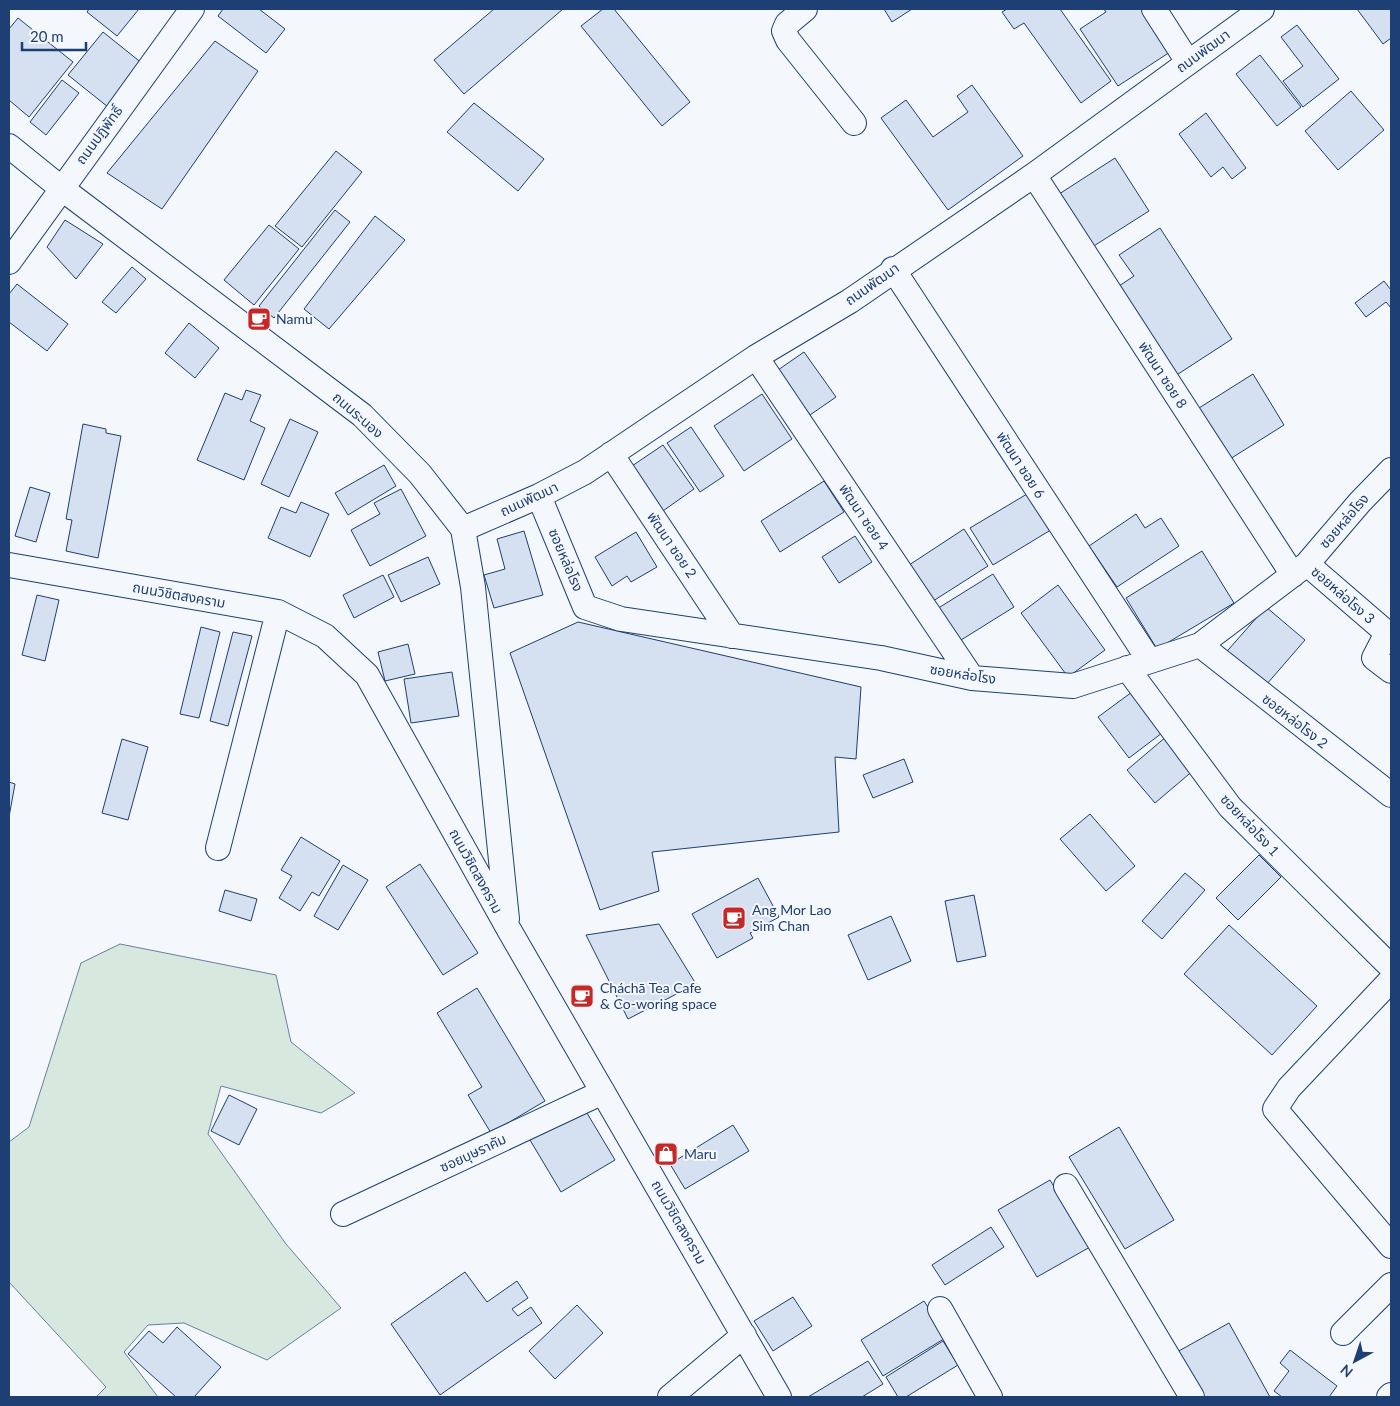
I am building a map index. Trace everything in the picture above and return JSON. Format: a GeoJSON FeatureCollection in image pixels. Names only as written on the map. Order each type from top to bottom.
{"type":"FeatureCollection","features":[{"type":"Feature","properties":{"kind":"street","name":"ถนนปฏิพัทธิ์"},"geometry":{"type":"LineString","coordinates":[[9,262],[192,9]]}},
{"type":"Feature","properties":{"kind":"street"},"geometry":{"type":"LineString","coordinates":[[805,9],[787,24],[784,31],[788,40],[854,123]]}},
{"type":"Feature","properties":{"kind":"street"},"geometry":{"type":"LineString","coordinates":[[1154,9],[1188,62]]}},
{"type":"Feature","properties":{"kind":"street","name":"ถนนพัฒนา"},"geometry":{"type":"LineString","coordinates":[[463,529],[540,496],[585,472],[756,357],[850,301],[893,269],[1034,176],[1262,9]]}},
{"type":"Feature","properties":{"kind":"street","name":"ถนนระนอง"},"geometry":{"type":"LineString","coordinates":[[9,146],[61,188],[362,414],[420,474],[463,529],[473,587],[508,928]]}},
{"type":"Feature","properties":{"kind":"street","name":"พัฒนา ซอย 8"},"geometry":{"type":"LineString","coordinates":[[1034,176],[1300,569]]}},
{"type":"Feature","properties":{"kind":"street","name":"พัฒนา ซอย 6"},"geometry":{"type":"LineString","coordinates":[[893,269],[1138,664]]}},
{"type":"Feature","properties":{"kind":"street","name":"พัฒนา ซอย 4"},"geometry":{"type":"LineString","coordinates":[[756,357],[972,678]]}},
{"type":"Feature","properties":{"kind":"street","name":"พัฒนา ซอย 2"},"geometry":{"type":"LineString","coordinates":[[611,454],[732,636]]}},
{"type":"Feature","properties":{"kind":"street","name":"ซอยหล่อโรง"},"geometry":{"type":"LineString","coordinates":[[540,496],[586,607],[621,619],[881,658],[972,678],[1073,686],[1200,645],[1300,569],[1391,470]]}},
{"type":"Feature","properties":{"kind":"street","name":"ถนนวิชิตสงคราม"},"geometry":{"type":"LineString","coordinates":[[9,565],[278,612],[325,636],[367,675],[508,928],[780,1397]]}},
{"type":"Feature","properties":{"kind":"street","name":"ซอยหล่อโรง 3"},"geometry":{"type":"LineString","coordinates":[[1300,569],[1387,633],[1374,658],[1391,671]]}},
{"type":"Feature","properties":{"kind":"street"},"geometry":{"type":"LineString","coordinates":[[218,848],[278,612]]}},
{"type":"Feature","properties":{"kind":"street","name":"ซอยหล่อโรง 2"},"geometry":{"type":"LineString","coordinates":[[1200,645],[1378,788],[1391,795]]}},
{"type":"Feature","properties":{"kind":"street","name":"ซอยหล่อโรง 1"},"geometry":{"type":"LineString","coordinates":[[1138,664],[1230,808],[1391,967]]}},
{"type":"Feature","properties":{"kind":"street"},"geometry":{"type":"LineString","coordinates":[[456,835],[468,839],[477,839],[485,834],[496,813]]}},
{"type":"Feature","properties":{"kind":"street"},"geometry":{"type":"LineString","coordinates":[[1391,980],[1289,1088],[1275,1108],[1391,1246]]}},
{"type":"Feature","properties":{"kind":"street","name":"ซอยบุษราคัม"},"geometry":{"type":"LineString","coordinates":[[343,1214],[604,1092]]}},
{"type":"Feature","properties":{"kind":"street"},"geometry":{"type":"LineString","coordinates":[[1066,1186],[1192,1397]]}},
{"type":"Feature","properties":{"kind":"street"},"geometry":{"type":"LineString","coordinates":[[1343,1333],[1391,1285]]}},
{"type":"Feature","properties":{"kind":"street"},"geometry":{"type":"LineString","coordinates":[[940,1309],[990,1397]]}},
{"type":"Feature","properties":{"kind":"street"},"geometry":{"type":"LineString","coordinates":[[670,1397],[744,1335]]}},
{"type":"Feature","properties":{"kind":"shaded area"},"geometry":{"type":"Polygon","coordinates":[[[120,944],[276,975],[291,1042],[355,1093],[321,1113],[221,1086],[208,1134],[286,1244],[341,1308],[267,1360],[184,1323],[148,1325],[124,1352],[158,1397],[96,1397],[106,1387],[9,1282],[9,1142],[29,1127],[81,963],[120,944]]]}},
{"type":"Feature","properties":{"kind":"building"},"geometry":{"type":"Polygon","coordinates":[[[89,9],[139,9],[117,36],[87,12],[89,9]]]}},
{"type":"Feature","properties":{"kind":"building"},"geometry":{"type":"Polygon","coordinates":[[[223,9],[259,9],[285,29],[266,53],[218,16],[223,9]]]}},
{"type":"Feature","properties":{"kind":"building"},"geometry":{"type":"Polygon","coordinates":[[[494,9],[563,9],[464,94],[434,60],[494,9]]]}},
{"type":"Feature","properties":{"kind":"building"},"geometry":{"type":"Polygon","coordinates":[[[603,9],[614,9],[690,102],[662,126],[581,26],[603,9]]]}},
{"type":"Feature","properties":{"kind":"building"},"geometry":{"type":"Polygon","coordinates":[[[884,9],[912,9],[892,22],[884,9]]]}},
{"type":"Feature","properties":{"kind":"building"},"geometry":{"type":"Polygon","coordinates":[[[1007,9],[1060,9],[1111,81],[1081,103],[1024,23],[1014,29],[1002,12],[1007,9]]]}},
{"type":"Feature","properties":{"kind":"building"},"geometry":{"type":"Polygon","coordinates":[[[1104,9],[1142,9],[1170,52],[1118,86],[1080,29],[1106,12],[1104,9]]]}},
{"type":"Feature","properties":{"kind":"building"},"geometry":{"type":"Polygon","coordinates":[[[1357,9],[1391,9],[1391,38],[1383,44],[1357,9]]]}},
{"type":"Feature","properties":{"kind":"building"},"geometry":{"type":"Polygon","coordinates":[[[18,18],[73,62],[29,117],[9,100],[9,29],[18,18]]]}},
{"type":"Feature","properties":{"kind":"building"},"geometry":{"type":"Polygon","coordinates":[[[1297,25],[1339,79],[1303,107],[1283,81],[1303,66],[1281,37],[1297,25]]]}},
{"type":"Feature","properties":{"kind":"building"},"geometry":{"type":"Polygon","coordinates":[[[103,32],[143,64],[108,107],[68,75],[103,32]]]}},
{"type":"Feature","properties":{"kind":"building"},"geometry":{"type":"Polygon","coordinates":[[[215,41],[258,71],[162,209],[107,173],[215,41]]]}},
{"type":"Feature","properties":{"kind":"building"},"geometry":{"type":"Polygon","coordinates":[[[1260,55],[1301,107],[1277,126],[1236,74],[1260,55]]]}},
{"type":"Feature","properties":{"kind":"building"},"geometry":{"type":"Polygon","coordinates":[[[62,80],[79,93],[46,135],[30,122],[62,80]]]}},
{"type":"Feature","properties":{"kind":"building"},"geometry":{"type":"Polygon","coordinates":[[[972,85],[1023,156],[948,210],[881,118],[906,100],[933,137],[968,112],[957,96],[972,85]]]}},
{"type":"Feature","properties":{"kind":"building"},"geometry":{"type":"Polygon","coordinates":[[[1351,91],[1384,130],[1338,170],[1305,131],[1351,91]]]}},
{"type":"Feature","properties":{"kind":"building"},"geometry":{"type":"Polygon","coordinates":[[[474,103],[544,159],[518,191],[447,132],[474,103]]]}},
{"type":"Feature","properties":{"kind":"building"},"geometry":{"type":"Polygon","coordinates":[[[1206,113],[1246,168],[1232,179],[1223,167],[1211,177],[1179,134],[1206,113]]]}},
{"type":"Feature","properties":{"kind":"building"},"geometry":{"type":"Polygon","coordinates":[[[336,151],[362,172],[302,247],[275,226],[336,151]]]}},
{"type":"Feature","properties":{"kind":"building"},"geometry":{"type":"Polygon","coordinates":[[[1115,158],[1149,211],[1089,249],[1056,196],[1115,158]]]}},
{"type":"Feature","properties":{"kind":"building"},"geometry":{"type":"Polygon","coordinates":[[[335,210],[350,222],[274,318],[259,306],[335,210]]]}},
{"type":"Feature","properties":{"kind":"building"},"geometry":{"type":"Polygon","coordinates":[[[375,216],[405,240],[329,329],[304,309],[375,216]]]}},
{"type":"Feature","properties":{"kind":"building"},"geometry":{"type":"Polygon","coordinates":[[[65,220],[103,244],[76,279],[47,247],[65,220]]]}},
{"type":"Feature","properties":{"kind":"building"},"geometry":{"type":"Polygon","coordinates":[[[269,225],[299,249],[254,305],[224,280],[269,225]]]}},
{"type":"Feature","properties":{"kind":"building"},"geometry":{"type":"Polygon","coordinates":[[[1160,228],[1232,339],[1172,378],[1113,290],[1134,276],[1119,255],[1160,228]]]}},
{"type":"Feature","properties":{"kind":"building"},"geometry":{"type":"Polygon","coordinates":[[[132,267],[146,279],[116,313],[102,302],[132,267]]]}},
{"type":"Feature","properties":{"kind":"building"},"geometry":{"type":"Polygon","coordinates":[[[1384,281],[1391,290],[1391,308],[1386,302],[1366,317],[1355,303],[1384,281]]]}},
{"type":"Feature","properties":{"kind":"building"},"geometry":{"type":"Polygon","coordinates":[[[17,284],[68,324],[47,351],[9,322],[9,294],[17,284]]]}},
{"type":"Feature","properties":{"kind":"building"},"geometry":{"type":"Polygon","coordinates":[[[189,323],[219,348],[195,378],[165,353],[189,323]]]}},
{"type":"Feature","properties":{"kind":"building"},"geometry":{"type":"Polygon","coordinates":[[[804,352],[836,397],[810,415],[778,370],[804,352]]]}},
{"type":"Feature","properties":{"kind":"building"},"geometry":{"type":"Polygon","coordinates":[[[1253,374],[1284,425],[1230,459],[1199,408],[1253,374]]]}},
{"type":"Feature","properties":{"kind":"building"},"geometry":{"type":"Polygon","coordinates":[[[246,390],[261,395],[250,421],[265,428],[244,480],[197,460],[225,393],[242,400],[246,390]]]}},
{"type":"Feature","properties":{"kind":"building"},"geometry":{"type":"Polygon","coordinates":[[[762,394],[792,439],[744,471],[714,426],[762,394]]]}},
{"type":"Feature","properties":{"kind":"building"},"geometry":{"type":"Polygon","coordinates":[[[290,419],[318,432],[289,497],[261,484],[290,419]]]}},
{"type":"Feature","properties":{"kind":"building"},"geometry":{"type":"Polygon","coordinates":[[[83,424],[106,429],[106,433],[121,436],[98,558],[66,551],[72,520],[66,519],[83,424]]]}},
{"type":"Feature","properties":{"kind":"building"},"geometry":{"type":"Polygon","coordinates":[[[691,427],[724,476],[700,492],[667,443],[691,427]]]}},
{"type":"Feature","properties":{"kind":"building"},"geometry":{"type":"Polygon","coordinates":[[[663,445],[694,489],[660,513],[629,468],[663,445]]]}},
{"type":"Feature","properties":{"kind":"building"},"geometry":{"type":"Polygon","coordinates":[[[384,465],[396,486],[348,515],[335,493],[384,465]]]}},
{"type":"Feature","properties":{"kind":"building"},"geometry":{"type":"Polygon","coordinates":[[[824,481],[844,512],[780,552],[761,521],[824,481]]]}},
{"type":"Feature","properties":{"kind":"building"},"geometry":{"type":"Polygon","coordinates":[[[30,487],[50,493],[36,542],[15,536],[30,487]]]}},
{"type":"Feature","properties":{"kind":"building"},"geometry":{"type":"Polygon","coordinates":[[[401,489],[426,536],[370,566],[351,530],[380,514],[374,503],[401,489]]]}},
{"type":"Feature","properties":{"kind":"building"},"geometry":{"type":"Polygon","coordinates":[[[1032,491],[1054,528],[993,565],[970,528],[1032,491]]]}},
{"type":"Feature","properties":{"kind":"building"},"geometry":{"type":"Polygon","coordinates":[[[301,502],[329,514],[310,557],[268,538],[281,507],[296,513],[301,502]]]}},
{"type":"Feature","properties":{"kind":"building"},"geometry":{"type":"Polygon","coordinates":[[[1136,514],[1145,528],[1161,518],[1179,546],[1117,587],[1089,546],[1136,514]]]}},
{"type":"Feature","properties":{"kind":"building"},"geometry":{"type":"Polygon","coordinates":[[[964,529],[988,566],[930,603],[906,567],[964,529]]]}},
{"type":"Feature","properties":{"kind":"building"},"geometry":{"type":"Polygon","coordinates":[[[524,531],[543,595],[494,608],[484,575],[505,569],[497,539],[524,531]]]}},
{"type":"Feature","properties":{"kind":"building"},"geometry":{"type":"Polygon","coordinates":[[[636,532],[657,567],[631,582],[627,576],[612,586],[595,557],[636,532]]]}},
{"type":"Feature","properties":{"kind":"building"},"geometry":{"type":"Polygon","coordinates":[[[855,536],[872,562],[839,583],[822,557],[855,536]]]}},
{"type":"Feature","properties":{"kind":"building"},"geometry":{"type":"Polygon","coordinates":[[[1202,551],[1234,603],[1157,649],[1126,598],[1202,551]]]}},
{"type":"Feature","properties":{"kind":"building"},"geometry":{"type":"Polygon","coordinates":[[[428,557],[440,584],[401,602],[388,575],[428,557]]]}},
{"type":"Feature","properties":{"kind":"building"},"geometry":{"type":"Polygon","coordinates":[[[993,574],[1014,607],[953,645],[932,612],[993,574]]]}},
{"type":"Feature","properties":{"kind":"building"},"geometry":{"type":"Polygon","coordinates":[[[383,575],[394,597],[354,618],[343,595],[383,575]]]}},
{"type":"Feature","properties":{"kind":"building"},"geometry":{"type":"Polygon","coordinates":[[[1058,585],[1105,650],[1068,677],[1021,613],[1058,585]]]}},
{"type":"Feature","properties":{"kind":"building"},"geometry":{"type":"Polygon","coordinates":[[[37,595],[59,600],[45,661],[22,655],[37,595]]]}},
{"type":"Feature","properties":{"kind":"building"},"geometry":{"type":"Polygon","coordinates":[[[1266,607],[1305,640],[1260,692],[1221,658],[1266,607]]]}},
{"type":"Feature","properties":{"kind":"building"},"geometry":{"type":"Polygon","coordinates":[[[578,622],[861,687],[856,759],[835,757],[839,832],[652,852],[659,891],[600,910],[510,653],[578,622]]]}},
{"type":"Feature","properties":{"kind":"building"},"geometry":{"type":"Polygon","coordinates":[[[201,627],[220,632],[199,718],[180,714],[201,627]]]}},
{"type":"Feature","properties":{"kind":"building"},"geometry":{"type":"Polygon","coordinates":[[[233,632],[252,636],[228,726],[210,721],[233,632]]]}},
{"type":"Feature","properties":{"kind":"building"},"geometry":{"type":"Polygon","coordinates":[[[408,644],[415,674],[385,681],[378,652],[408,644]]]}},
{"type":"Feature","properties":{"kind":"building"},"geometry":{"type":"Polygon","coordinates":[[[452,672],[459,716],[411,723],[404,679],[452,672]]]}},
{"type":"Feature","properties":{"kind":"building"},"geometry":{"type":"Polygon","coordinates":[[[1132,692],[1162,733],[1129,758],[1098,717],[1132,692]]]}},
{"type":"Feature","properties":{"kind":"building"},"geometry":{"type":"Polygon","coordinates":[[[1167,736],[1195,769],[1155,803],[1127,770],[1167,736]]]}},
{"type":"Feature","properties":{"kind":"building"},"geometry":{"type":"Polygon","coordinates":[[[122,739],[148,747],[128,820],[102,813],[122,739]]]}},
{"type":"Feature","properties":{"kind":"building"},"geometry":{"type":"Polygon","coordinates":[[[904,759],[913,782],[873,798],[863,775],[904,759]]]}},
{"type":"Feature","properties":{"kind":"building"},"geometry":{"type":"Polygon","coordinates":[[[9,782],[15,784],[9,817],[9,782]]]}},
{"type":"Feature","properties":{"kind":"building"},"geometry":{"type":"Polygon","coordinates":[[[1090,814],[1135,866],[1106,891],[1060,839],[1090,814]]]}},
{"type":"Feature","properties":{"kind":"building"},"geometry":{"type":"Polygon","coordinates":[[[301,837],[340,861],[319,896],[312,892],[300,911],[279,898],[292,876],[281,870],[301,837]]]}},
{"type":"Feature","properties":{"kind":"building"},"geometry":{"type":"Polygon","coordinates":[[[1259,855],[1281,877],[1238,920],[1216,898],[1259,855]]]}},
{"type":"Feature","properties":{"kind":"building"},"geometry":{"type":"Polygon","coordinates":[[[420,864],[478,953],[443,975],[386,887],[420,864]]]}},
{"type":"Feature","properties":{"kind":"building"},"geometry":{"type":"Polygon","coordinates":[[[343,865],[368,880],[338,930],[314,916],[343,865]]]}},
{"type":"Feature","properties":{"kind":"building"},"geometry":{"type":"Polygon","coordinates":[[[1185,873],[1205,890],[1162,939],[1142,921],[1185,873]]]}},
{"type":"Feature","properties":{"kind":"building"},"geometry":{"type":"Polygon","coordinates":[[[758,878],[779,917],[750,933],[753,938],[717,958],[692,914],[758,878]]]}},
{"type":"Feature","properties":{"kind":"building"},"geometry":{"type":"Polygon","coordinates":[[[225,890],[257,899],[251,921],[219,911],[225,890]]]}},
{"type":"Feature","properties":{"kind":"building"},"geometry":{"type":"Polygon","coordinates":[[[974,895],[986,956],[957,962],[945,901],[974,895]]]}},
{"type":"Feature","properties":{"kind":"building"},"geometry":{"type":"Polygon","coordinates":[[[891,916],[911,961],[868,980],[848,935],[891,916]]]}},
{"type":"Feature","properties":{"kind":"building"},"geometry":{"type":"Polygon","coordinates":[[[659,924],[696,984],[628,1019],[586,935],[659,924]]]}},
{"type":"Feature","properties":{"kind":"building"},"geometry":{"type":"Polygon","coordinates":[[[1229,925],[1317,1006],[1272,1055],[1184,974],[1229,925]]]}},
{"type":"Feature","properties":{"kind":"building"},"geometry":{"type":"Polygon","coordinates":[[[477,988],[545,1101],[491,1133],[468,1095],[482,1087],[437,1013],[477,988]]]}},
{"type":"Feature","properties":{"kind":"building"},"geometry":{"type":"Polygon","coordinates":[[[229,1095],[257,1109],[239,1145],[211,1131],[229,1095]]]}},
{"type":"Feature","properties":{"kind":"building"},"geometry":{"type":"Polygon","coordinates":[[[584,1108],[615,1160],[561,1192],[530,1140],[584,1108]]]}},
{"type":"Feature","properties":{"kind":"building"},"geometry":{"type":"Polygon","coordinates":[[[733,1125],[749,1151],[685,1189],[670,1164],[733,1125]]]}},
{"type":"Feature","properties":{"kind":"building"},"geometry":{"type":"Polygon","coordinates":[[[1119,1127],[1174,1220],[1125,1249],[1069,1157],[1119,1127]]]}},
{"type":"Feature","properties":{"kind":"building"},"geometry":{"type":"Polygon","coordinates":[[[1050,1180],[1090,1247],[1037,1277],[998,1210],[1050,1180]]]}},
{"type":"Feature","properties":{"kind":"building"},"geometry":{"type":"Polygon","coordinates":[[[991,1227],[1004,1247],[945,1285],[932,1265],[991,1227]]]}},
{"type":"Feature","properties":{"kind":"building"},"geometry":{"type":"Polygon","coordinates":[[[465,1272],[487,1302],[517,1281],[528,1298],[512,1309],[518,1316],[531,1307],[542,1323],[440,1395],[391,1324],[465,1272]]]}},
{"type":"Feature","properties":{"kind":"building"},"geometry":{"type":"Polygon","coordinates":[[[793,1297],[812,1326],[773,1351],[754,1321],[793,1297]]]}},
{"type":"Feature","properties":{"kind":"building"},"geometry":{"type":"Polygon","coordinates":[[[924,1301],[947,1337],[883,1376],[861,1340],[924,1301]]]}},
{"type":"Feature","properties":{"kind":"building"},"geometry":{"type":"Polygon","coordinates":[[[577,1305],[603,1333],[555,1379],[529,1351],[577,1305]]]}},
{"type":"Feature","properties":{"kind":"building"},"geometry":{"type":"Polygon","coordinates":[[[1229,1323],[1270,1397],[1202,1397],[1177,1352],[1229,1323]]]}},
{"type":"Feature","properties":{"kind":"building"},"geometry":{"type":"Polygon","coordinates":[[[177,1327],[221,1367],[194,1397],[176,1397],[128,1354],[149,1331],[163,1343],[177,1327]]]}},
{"type":"Feature","properties":{"kind":"building"},"geometry":{"type":"Polygon","coordinates":[[[943,1341],[958,1365],[906,1397],[898,1397],[886,1377],[943,1341]]]}},
{"type":"Feature","properties":{"kind":"building"},"geometry":{"type":"Polygon","coordinates":[[[1290,1350],[1337,1386],[1329,1397],[1282,1397],[1274,1391],[1289,1371],[1280,1363],[1290,1350]]]}},
{"type":"Feature","properties":{"kind":"building"},"geometry":{"type":"Polygon","coordinates":[[[868,1361],[883,1384],[862,1397],[808,1397],[868,1361]]]}},
{"type":"Feature","properties":{"kind":"place","name":"Namu"},"geometry":{"type":"Point","coordinates":[259,319]}},
{"type":"Feature","properties":{"kind":"place","name":"Ang Mor Lao Sim Chan"},"geometry":{"type":"Point","coordinates":[734,918]}},
{"type":"Feature","properties":{"kind":"place","name":"Cháchā Tea Cafe & Co-woring space"},"geometry":{"type":"Point","coordinates":[582,996]}},
{"type":"Feature","properties":{"kind":"place","name":"Maru"},"geometry":{"type":"Point","coordinates":[666,1154]}}]}
